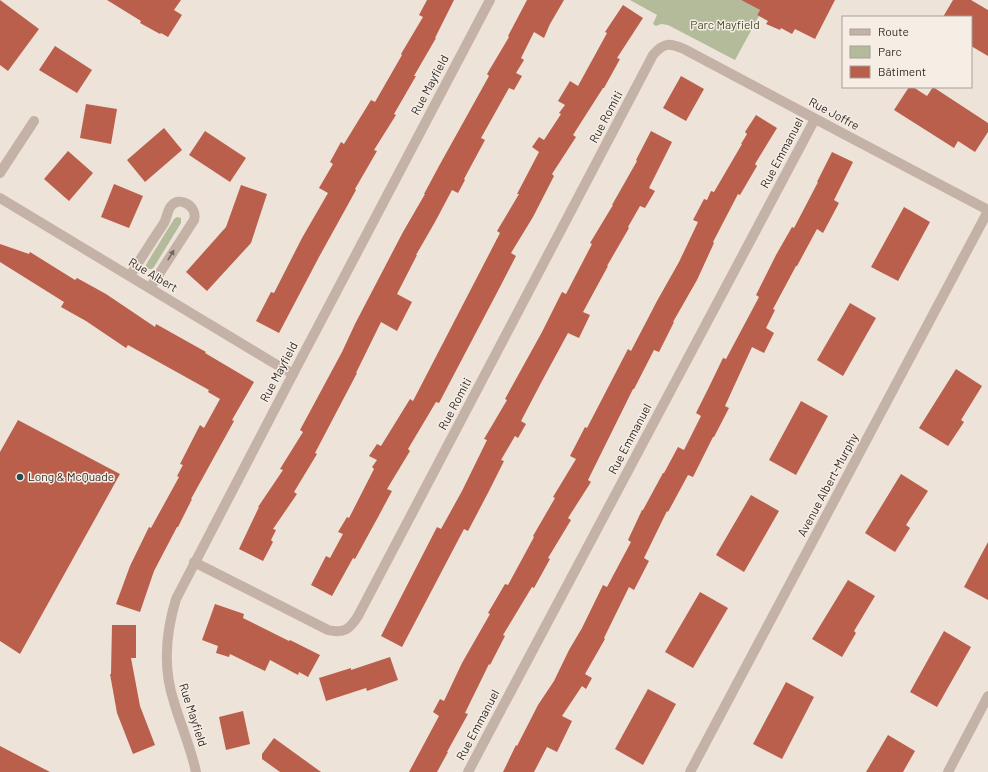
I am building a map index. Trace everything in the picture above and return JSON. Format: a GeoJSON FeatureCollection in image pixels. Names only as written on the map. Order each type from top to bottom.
{"type":"FeatureCollection","features":[{"type":"Feature","properties":{"kind":"street","name":"Rue Mayfield"},"geometry":{"type":"LineString","coordinates":[[196,772],[193,757],[171,692],[167,669],[169,630],[174,605],[194,562],[490,0]]}},
{"type":"Feature","properties":{"kind":"street","name":"Rue Joffre"},"geometry":{"type":"LineString","coordinates":[[668,44],[673,44],[684,49],[988,210]]}},
{"type":"Feature","properties":{"kind":"street","name":"Rue Romiti"},"geometry":{"type":"LineString","coordinates":[[194,562],[328,630],[338,632],[343,631],[354,623],[653,55],[660,47],[668,44]]}},
{"type":"Feature","properties":{"kind":"street","name":"Rue Emmanuel"},"geometry":{"type":"LineString","coordinates":[[468,772],[798,149],[816,119]]}},
{"type":"Feature","properties":{"kind":"street"},"geometry":{"type":"LineString","coordinates":[[0,173],[34,122]]}},
{"type":"Feature","properties":{"kind":"street","name":"Rue Albert"},"geometry":{"type":"LineString","coordinates":[[0,198],[293,374]]}},
{"type":"Feature","properties":{"kind":"street"},"geometry":{"type":"LineString","coordinates":[[130,276],[165,221],[172,205],[174,203],[185,202],[194,210],[194,220],[150,288]]}},
{"type":"Feature","properties":{"kind":"street","name":"Avenue Albert-Murphy"},"geometry":{"type":"LineString","coordinates":[[690,772],[988,210]]}},
{"type":"Feature","properties":{"kind":"street"},"geometry":{"type":"LineString","coordinates":[[948,772],[988,696]]}},
{"type":"Feature","properties":{"kind":"green space","name":"Parc Mayfield"},"geometry":{"type":"Polygon","coordinates":[[[630,0],[741,0],[760,10],[757,15],[759,16],[735,60],[668,25],[661,24],[656,26],[653,24],[657,15],[630,0]]]}},
{"type":"Feature","properties":{"kind":"green space"},"geometry":{"type":"Polygon","coordinates":[[[177,217],[181,218],[181,223],[154,267],[152,269],[147,268],[147,263],[174,219],[177,217]]]}},
{"type":"Feature","properties":{"kind":"building"},"geometry":{"type":"Polygon","coordinates":[[[0,0],[39,29],[8,71],[0,65],[0,0]]]}},
{"type":"Feature","properties":{"kind":"building"},"geometry":{"type":"Polygon","coordinates":[[[107,0],[181,0],[174,10],[182,15],[168,37],[140,23],[141,21],[107,0]]]}},
{"type":"Feature","properties":{"kind":"building"},"geometry":{"type":"Polygon","coordinates":[[[427,0],[454,0],[436,38],[414,76],[416,76],[394,114],[396,115],[374,150],[377,151],[355,189],[356,190],[279,333],[256,321],[271,292],[274,293],[302,238],[328,193],[319,188],[333,164],[330,162],[341,142],[344,144],[371,100],[375,102],[423,17],[419,15],[427,0]]]}},
{"type":"Feature","properties":{"kind":"building"},"geometry":{"type":"Polygon","coordinates":[[[527,0],[564,0],[550,24],[544,38],[534,32],[521,58],[524,60],[516,73],[522,76],[514,90],[509,88],[481,138],[485,140],[458,193],[452,190],[416,255],[397,294],[412,302],[397,331],[381,322],[357,373],[315,453],[317,454],[294,492],[297,494],[273,529],[276,530],[271,540],[273,542],[263,561],[239,549],[258,507],[283,470],[280,469],[303,432],[300,430],[342,352],[355,324],[403,232],[489,76],[487,74],[509,37],[508,36],[527,0]]]}},
{"type":"Feature","properties":{"kind":"building"},"geometry":{"type":"Polygon","coordinates":[[[741,0],[835,0],[815,39],[795,29],[792,34],[781,28],[780,30],[766,24],[768,21],[757,15],[760,10],[741,0]]]}},
{"type":"Feature","properties":{"kind":"building"},"geometry":{"type":"Polygon","coordinates":[[[953,0],[971,0],[988,10],[988,56],[972,47],[972,16],[944,16],[953,0]]]}},
{"type":"Feature","properties":{"kind":"building"},"geometry":{"type":"Polygon","coordinates":[[[623,5],[643,18],[617,58],[620,59],[604,88],[573,135],[576,137],[552,174],[554,176],[533,217],[511,253],[516,256],[501,285],[439,403],[436,402],[408,449],[410,451],[387,489],[392,491],[355,559],[353,558],[332,596],[311,585],[326,556],[330,558],[343,534],[338,532],[347,517],[349,518],[374,469],[372,467],[377,460],[369,456],[377,444],[381,446],[410,399],[413,401],[500,233],[497,231],[519,194],[517,194],[539,152],[532,147],[539,137],[544,140],[561,114],[559,113],[565,105],[558,101],[570,81],[578,86],[607,33],[605,32],[623,5]]]}},
{"type":"Feature","properties":{"kind":"building"},"geometry":{"type":"Polygon","coordinates":[[[55,46],[92,70],[77,93],[39,70],[55,46]]]}},
{"type":"Feature","properties":{"kind":"building"},"geometry":{"type":"Polygon","coordinates":[[[681,76],[704,89],[686,121],[663,108],[681,76]]]}},
{"type":"Feature","properties":{"kind":"building"},"geometry":{"type":"Polygon","coordinates":[[[908,88],[915,88],[927,96],[932,88],[935,88],[988,123],[988,132],[975,152],[958,141],[954,148],[894,110],[908,88]]]}},
{"type":"Feature","properties":{"kind":"building"},"geometry":{"type":"Polygon","coordinates":[[[86,104],[117,109],[111,144],[80,138],[86,104]]]}},
{"type":"Feature","properties":{"kind":"building"},"geometry":{"type":"Polygon","coordinates":[[[756,115],[777,128],[755,164],[757,166],[740,195],[738,194],[713,242],[714,243],[697,280],[673,322],[659,352],[654,350],[633,389],[588,480],[591,482],[568,518],[571,520],[548,558],[550,559],[534,588],[532,587],[503,635],[505,636],[490,665],[489,664],[465,713],[468,714],[437,772],[409,772],[439,716],[433,712],[440,699],[444,701],[462,663],[490,614],[488,613],[505,584],[508,585],[534,537],[533,536],[555,498],[553,497],[576,459],[570,456],[585,427],[587,428],[628,349],[631,351],[679,262],[698,222],[693,220],[704,199],[707,200],[711,191],[714,192],[742,144],[747,134],[745,132],[756,115]]]}},
{"type":"Feature","properties":{"kind":"building"},"geometry":{"type":"Polygon","coordinates":[[[164,128],[182,150],[145,182],[127,160],[164,128]]]}},
{"type":"Feature","properties":{"kind":"building"},"geometry":{"type":"Polygon","coordinates":[[[205,131],[246,158],[230,182],[189,155],[205,131]]]}},
{"type":"Feature","properties":{"kind":"building"},"geometry":{"type":"Polygon","coordinates":[[[651,131],[672,142],[649,188],[655,191],[645,208],[640,206],[583,312],[590,315],[579,338],[568,333],[521,421],[526,424],[518,438],[515,436],[501,460],[504,461],[468,531],[464,529],[402,647],[381,636],[437,527],[441,529],[462,491],[487,440],[484,439],[507,400],[505,399],[562,292],[566,294],[592,244],[590,243],[637,161],[636,160],[651,131]]]}},
{"type":"Feature","properties":{"kind":"building"},"geometry":{"type":"Polygon","coordinates":[[[68,151],[93,173],[69,201],[44,179],[68,151]]]}},
{"type":"Feature","properties":{"kind":"building"},"geometry":{"type":"Polygon","coordinates":[[[832,152],[853,162],[834,200],[839,203],[823,233],[817,229],[773,309],[775,310],[766,328],[774,333],[764,353],[752,347],[725,406],[729,408],[714,437],[693,477],[688,475],[668,512],[667,511],[644,558],[649,561],[634,590],[629,587],[604,638],[605,639],[585,674],[592,678],[586,689],[582,686],[562,716],[572,721],[557,752],[547,747],[534,772],[503,772],[538,705],[554,681],[603,585],[607,587],[631,542],[628,540],[642,510],[678,447],[684,450],[701,416],[696,413],[723,358],[726,359],[759,297],[756,295],[776,255],[792,227],[794,228],[832,152]]]}},
{"type":"Feature","properties":{"kind":"building"},"geometry":{"type":"Polygon","coordinates":[[[114,184],[143,196],[129,228],[101,217],[114,184]]]}},
{"type":"Feature","properties":{"kind":"building"},"geometry":{"type":"Polygon","coordinates":[[[241,185],[267,194],[251,243],[207,291],[186,272],[226,227],[241,185]]]}},
{"type":"Feature","properties":{"kind":"building"},"geometry":{"type":"Polygon","coordinates":[[[904,207],[930,222],[898,281],[871,267],[904,207]]]}},
{"type":"Feature","properties":{"kind":"building"},"geometry":{"type":"Polygon","coordinates":[[[0,244],[29,254],[30,252],[75,280],[77,278],[106,294],[155,327],[156,324],[206,352],[205,353],[254,382],[232,420],[234,421],[191,499],[178,527],[154,571],[140,612],[116,604],[130,566],[149,527],[151,528],[179,477],[177,476],[183,465],[180,464],[200,425],[204,428],[220,399],[208,392],[209,390],[128,345],[126,348],[86,321],[61,307],[64,302],[0,262],[0,244]]]}},
{"type":"Feature","properties":{"kind":"building"},"geometry":{"type":"Polygon","coordinates":[[[850,303],[876,318],[843,376],[817,360],[850,303]]]}},
{"type":"Feature","properties":{"kind":"building"},"geometry":{"type":"Polygon","coordinates":[[[956,369],[982,386],[961,420],[964,422],[948,446],[919,428],[956,369]]]}},
{"type":"Feature","properties":{"kind":"building"},"geometry":{"type":"Polygon","coordinates":[[[801,401],[828,416],[796,475],[769,460],[801,401]]]}},
{"type":"Feature","properties":{"kind":"building"},"geometry":{"type":"Polygon","coordinates":[[[18,420],[120,474],[20,654],[0,641],[0,452],[18,420]]]}},
{"type":"Feature","properties":{"kind":"building"},"geometry":{"type":"Polygon","coordinates":[[[901,474],[928,491],[906,525],[910,528],[895,552],[865,533],[901,474]]]}},
{"type":"Feature","properties":{"kind":"building"},"geometry":{"type":"Polygon","coordinates":[[[751,495],[779,511],[744,572],[716,555],[751,495]]]}},
{"type":"Feature","properties":{"kind":"building"},"geometry":{"type":"Polygon","coordinates":[[[988,542],[988,600],[964,587],[988,542]]]}},
{"type":"Feature","properties":{"kind":"building"},"geometry":{"type":"Polygon","coordinates":[[[848,580],[875,596],[854,631],[856,633],[842,657],[812,639],[848,580]]]}},
{"type":"Feature","properties":{"kind":"building"},"geometry":{"type":"Polygon","coordinates":[[[700,592],[728,608],[693,668],[665,652],[700,592]]]}},
{"type":"Feature","properties":{"kind":"building"},"geometry":{"type":"Polygon","coordinates":[[[215,604],[244,614],[243,618],[320,655],[308,677],[299,672],[298,675],[270,660],[265,671],[230,654],[229,657],[216,653],[218,646],[202,640],[215,604]]]}},
{"type":"Feature","properties":{"kind":"building"},"geometry":{"type":"Polygon","coordinates":[[[112,625],[136,625],[136,658],[131,658],[140,706],[155,745],[133,754],[117,713],[110,674],[112,625]]]}},
{"type":"Feature","properties":{"kind":"building"},"geometry":{"type":"Polygon","coordinates":[[[944,631],[971,647],[937,707],[910,692],[944,631]]]}},
{"type":"Feature","properties":{"kind":"building"},"geometry":{"type":"Polygon","coordinates":[[[390,657],[398,680],[367,691],[366,688],[326,701],[319,678],[351,668],[351,670],[390,657]]]}},
{"type":"Feature","properties":{"kind":"building"},"geometry":{"type":"Polygon","coordinates":[[[786,682],[814,697],[782,759],[753,744],[786,682]]]}},
{"type":"Feature","properties":{"kind":"building"},"geometry":{"type":"Polygon","coordinates":[[[648,689],[676,704],[643,765],[615,749],[648,689]]]}},
{"type":"Feature","properties":{"kind":"building"},"geometry":{"type":"Polygon","coordinates":[[[243,711],[250,744],[226,750],[219,717],[243,711]]]}},
{"type":"Feature","properties":{"kind":"building"},"geometry":{"type":"Polygon","coordinates":[[[888,735],[915,751],[903,772],[866,772],[888,735]]]}},
{"type":"Feature","properties":{"kind":"building"},"geometry":{"type":"Polygon","coordinates":[[[274,738],[321,772],[280,772],[262,759],[262,754],[274,738]]]}},
{"type":"Feature","properties":{"kind":"building"},"geometry":{"type":"Polygon","coordinates":[[[0,746],[50,772],[0,772],[0,746]]]}},
{"type":"Feature","properties":{"kind":"place","name":"Long & McQuade"},"geometry":{"type":"Point","coordinates":[20,477]}}]}
